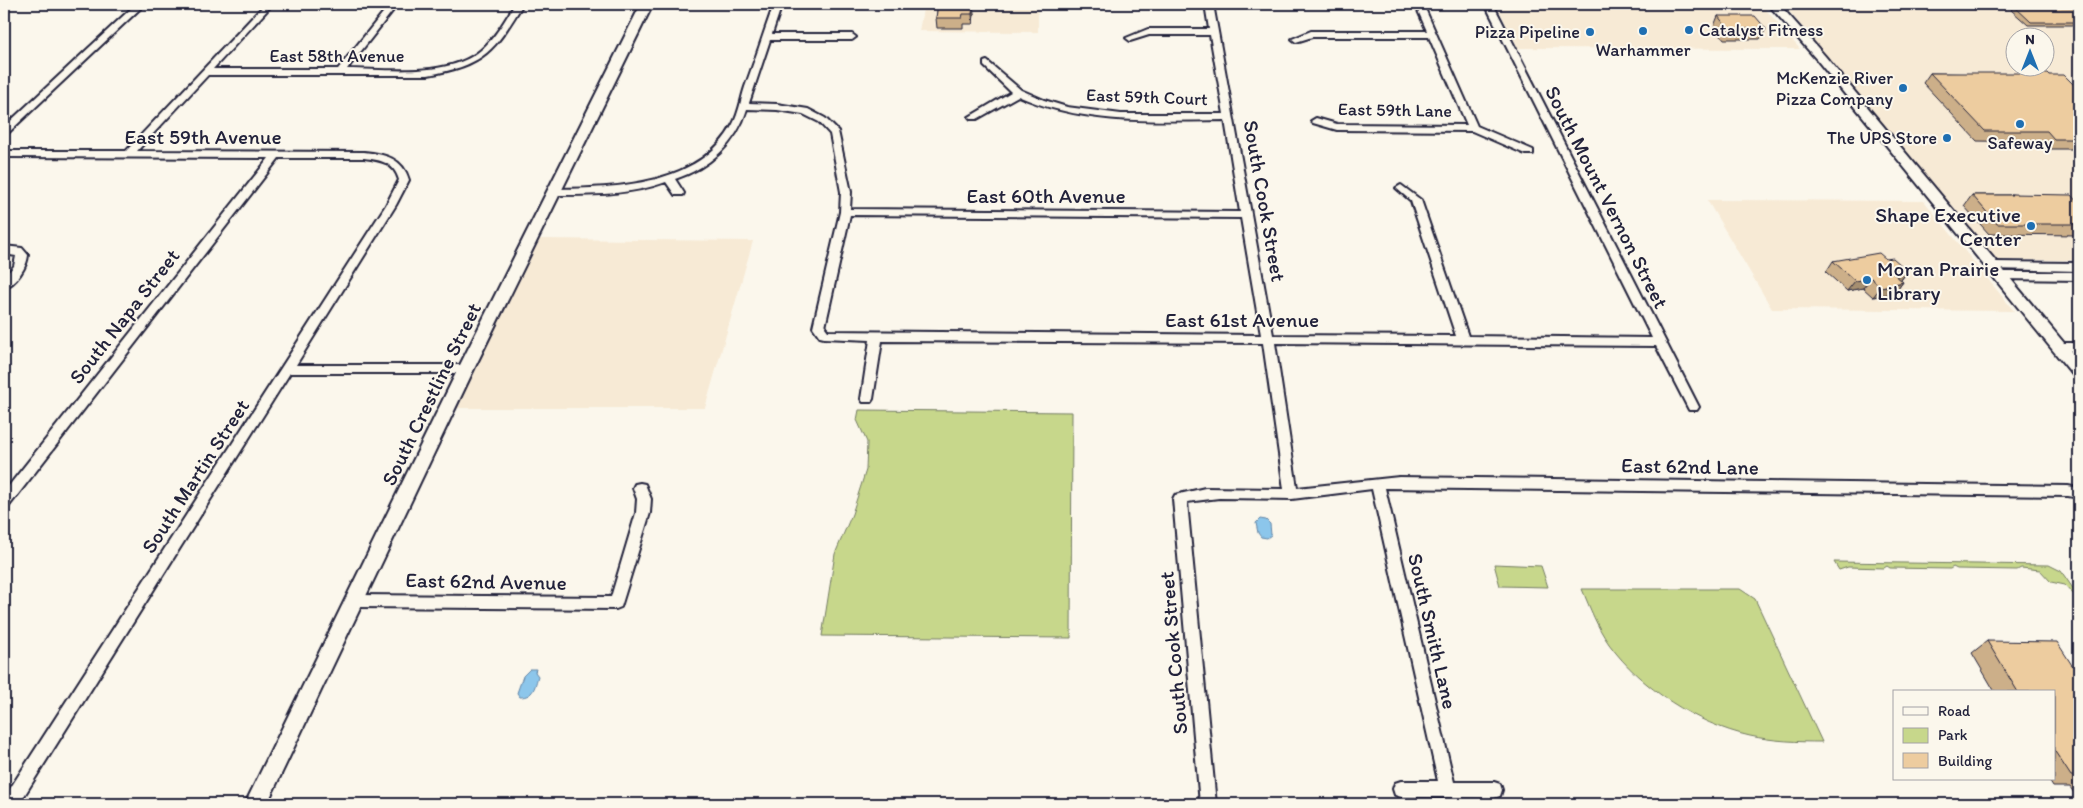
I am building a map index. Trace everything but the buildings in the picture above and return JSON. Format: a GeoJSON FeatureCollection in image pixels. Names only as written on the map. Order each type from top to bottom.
{"type":"FeatureCollection","features":[{"type":"Feature","properties":{"kind":"street"},"geometry":{"type":"LineString","coordinates":[[4,132],[142,4]]}},
{"type":"Feature","properties":{"kind":"street"},"geometry":{"type":"LineString","coordinates":[[129,154],[269,4]]}},
{"type":"Feature","properties":{"kind":"street"},"geometry":{"type":"LineString","coordinates":[[341,72],[394,4]]}},
{"type":"Feature","properties":{"kind":"street","name":"East 58th Avenue"},"geometry":{"type":"LineString","coordinates":[[206,72],[428,72],[447,69],[467,63],[485,53],[493,45],[519,4]]}},
{"type":"Feature","properties":{"kind":"street","name":"South Crestline Street"},"geometry":{"type":"LineString","coordinates":[[256,804],[356,601],[466,370],[647,4]]}},
{"type":"Feature","properties":{"kind":"street"},"geometry":{"type":"LineString","coordinates":[[554,192],[625,190],[669,179],[704,160],[722,145],[734,130],[744,106],[778,4]]}},
{"type":"Feature","properties":{"kind":"street","name":"South Cook Street"},"geometry":{"type":"LineString","coordinates":[[1208,804],[1180,499],[1202,494],[1291,494],[1268,339],[1210,4]]}},
{"type":"Feature","properties":{"kind":"street"},"geometry":{"type":"LineString","coordinates":[[1419,4],[1473,128],[1528,152]]}},
{"type":"Feature","properties":{"kind":"street","name":"South Mount Vernon Street"},"geometry":{"type":"LineString","coordinates":[[1489,4],[1693,407]]}},
{"type":"Feature","properties":{"kind":"street"},"geometry":{"type":"LineString","coordinates":[[1773,4],[1998,271],[2079,371]]}},
{"type":"Feature","properties":{"kind":"street"},"geometry":{"type":"LineString","coordinates":[[1130,38],[1148,32],[1214,32]]}},
{"type":"Feature","properties":{"kind":"street"},"geometry":{"type":"LineString","coordinates":[[1296,39],[1311,34],[1432,34]]}},
{"type":"Feature","properties":{"kind":"street"},"geometry":{"type":"LineString","coordinates":[[767,37],[852,37]]}},
{"type":"Feature","properties":{"kind":"street","name":"East 59th Court"},"geometry":{"type":"LineString","coordinates":[[987,64],[1018,92],[1050,104],[1097,114],[1150,117],[1229,117]]}},
{"type":"Feature","properties":{"kind":"street"},"geometry":{"type":"LineString","coordinates":[[974,117],[1018,92]]}},
{"type":"Feature","properties":{"kind":"street"},"geometry":{"type":"LineString","coordinates":[[744,106],[777,107],[804,111],[822,120],[835,133],[846,192],[845,212]]}},
{"type":"Feature","properties":{"kind":"street","name":"East 59th Lane"},"geometry":{"type":"LineString","coordinates":[[1316,121],[1337,127],[1473,128]]}},
{"type":"Feature","properties":{"kind":"street","name":"East 59th Avenue"},"geometry":{"type":"LineString","coordinates":[[4,154],[375,156],[392,161],[399,167]]}},
{"type":"Feature","properties":{"kind":"street","name":"South Napa Street"},"geometry":{"type":"LineString","coordinates":[[4,502],[276,155]]}},
{"type":"Feature","properties":{"kind":"street","name":"South Martin Street"},"geometry":{"type":"LineString","coordinates":[[10,804],[402,187],[404,180],[399,167]]}},
{"type":"Feature","properties":{"kind":"street"},"geometry":{"type":"LineString","coordinates":[[669,179],[679,193]]}},
{"type":"Feature","properties":{"kind":"street"},"geometry":{"type":"LineString","coordinates":[[1401,188],[1416,200],[1463,340]]}},
{"type":"Feature","properties":{"kind":"street","name":"East 61st Avenue"},"geometry":{"type":"LineString","coordinates":[[845,212],[819,327],[824,334],[1659,342]]}},
{"type":"Feature","properties":{"kind":"street","name":"East 60th Avenue"},"geometry":{"type":"LineString","coordinates":[[845,212],[1247,215]]}},
{"type":"Feature","properties":{"kind":"street"},"geometry":{"type":"LineString","coordinates":[[4,250],[18,251],[22,255],[21,264],[4,284]]}},
{"type":"Feature","properties":{"kind":"street"},"geometry":{"type":"LineString","coordinates":[[1998,271],[2079,267]]}},
{"type":"Feature","properties":{"kind":"street"},"geometry":{"type":"LineString","coordinates":[[1998,271],[2079,276]]}},
{"type":"Feature","properties":{"kind":"street"},"geometry":{"type":"LineString","coordinates":[[867,399],[877,336]]}},
{"type":"Feature","properties":{"kind":"street"},"geometry":{"type":"LineString","coordinates":[[2060,347],[2079,347]]}},
{"type":"Feature","properties":{"kind":"street"},"geometry":{"type":"LineString","coordinates":[[287,368],[466,370]]}},
{"type":"Feature","properties":{"kind":"street","name":"East 62nd Lane"},"geometry":{"type":"LineString","coordinates":[[1291,494],[1312,490],[1399,482],[2075,491]]}},
{"type":"Feature","properties":{"kind":"street","name":"South Smith Lane"},"geometry":{"type":"LineString","coordinates":[[1377,483],[1448,789]]}},
{"type":"Feature","properties":{"kind":"street","name":"East 62nd Avenue"},"geometry":{"type":"LineString","coordinates":[[356,601],[616,603],[643,514],[644,499],[640,488]]}},
{"type":"Feature","properties":{"kind":"street"},"geometry":{"type":"LineString","coordinates":[[1401,788],[1494,790]]}},
{"type":"Feature","properties":{"kind":"shaded area"},"geometry":{"type":"Polygon","coordinates":[[[924,4],[1038,4],[1038,32],[919,31],[924,4]]]}},
{"type":"Feature","properties":{"kind":"shaded area"},"geometry":{"type":"Polygon","coordinates":[[[1496,4],[1761,4],[1800,49],[1518,48],[1496,4]]]}},
{"type":"Feature","properties":{"kind":"shaded area"},"geometry":{"type":"Polygon","coordinates":[[[1783,4],[2079,4],[2079,164],[2076,164],[2079,167],[2079,260],[1995,260],[1783,4]]]}},
{"type":"Feature","properties":{"kind":"shaded area"},"geometry":{"type":"Polygon","coordinates":[[[1707,200],[1924,201],[2014,311],[1772,309],[1707,200]]]}},
{"type":"Feature","properties":{"kind":"shaded area"},"geometry":{"type":"Polygon","coordinates":[[[538,239],[753,241],[705,408],[457,408],[538,239]]]}},
{"type":"Feature","properties":{"kind":"green space"},"geometry":{"type":"Polygon","coordinates":[[[859,410],[1072,412],[1071,638],[822,636],[835,554],[852,514],[866,470],[867,442],[857,420],[859,410]]]}},
{"type":"Feature","properties":{"kind":"green space"},"geometry":{"type":"Polygon","coordinates":[[[1834,562],[2049,565],[2061,571],[2079,597],[2079,606],[2074,598],[2075,596],[2065,585],[2051,582],[2040,570],[2021,568],[2017,570],[1957,569],[1953,567],[1950,569],[1890,568],[1887,566],[1884,568],[1848,567],[1839,570],[1834,562]]]}},
{"type":"Feature","properties":{"kind":"green space"},"geometry":{"type":"Polygon","coordinates":[[[1494,564],[1541,566],[1548,587],[1500,586],[1494,564]]]}},
{"type":"Feature","properties":{"kind":"green space"},"geometry":{"type":"Polygon","coordinates":[[[1582,589],[1740,589],[1755,599],[1822,742],[1785,741],[1750,736],[1710,723],[1671,702],[1637,675],[1609,644],[1597,624],[1582,589]]]}},
{"type":"Feature","properties":{"kind":"water"},"geometry":{"type":"Polygon","coordinates":[[[1260,519],[1266,520],[1270,524],[1271,535],[1267,538],[1261,537],[1258,533],[1256,523],[1260,519]]]}},
{"type":"Feature","properties":{"kind":"water"},"geometry":{"type":"Polygon","coordinates":[[[530,669],[536,669],[535,672],[538,676],[535,687],[525,697],[520,697],[517,693],[523,676],[530,669]]]}},
{"type":"Feature","properties":{"kind":"place","name":"Catalyst Fitness"},"geometry":{"type":"Point","coordinates":[1689,30]}},
{"type":"Feature","properties":{"kind":"place","name":"Warhammer"},"geometry":{"type":"Point","coordinates":[1643,31]}},
{"type":"Feature","properties":{"kind":"place","name":"Pizza Pipeline"},"geometry":{"type":"Point","coordinates":[1590,32]}},
{"type":"Feature","properties":{"kind":"place","name":"McKenzie River Pizza Company"},"geometry":{"type":"Point","coordinates":[1903,88]}},
{"type":"Feature","properties":{"kind":"place","name":"Safeway"},"geometry":{"type":"Point","coordinates":[2020,124]}},
{"type":"Feature","properties":{"kind":"place","name":"The UPS Store"},"geometry":{"type":"Point","coordinates":[1947,138]}},
{"type":"Feature","properties":{"kind":"place","name":"Shape Executive Center"},"geometry":{"type":"Point","coordinates":[2031,226]}},
{"type":"Feature","properties":{"kind":"place","name":"Moran Prairie Library"},"geometry":{"type":"Point","coordinates":[1867,280]}}]}
